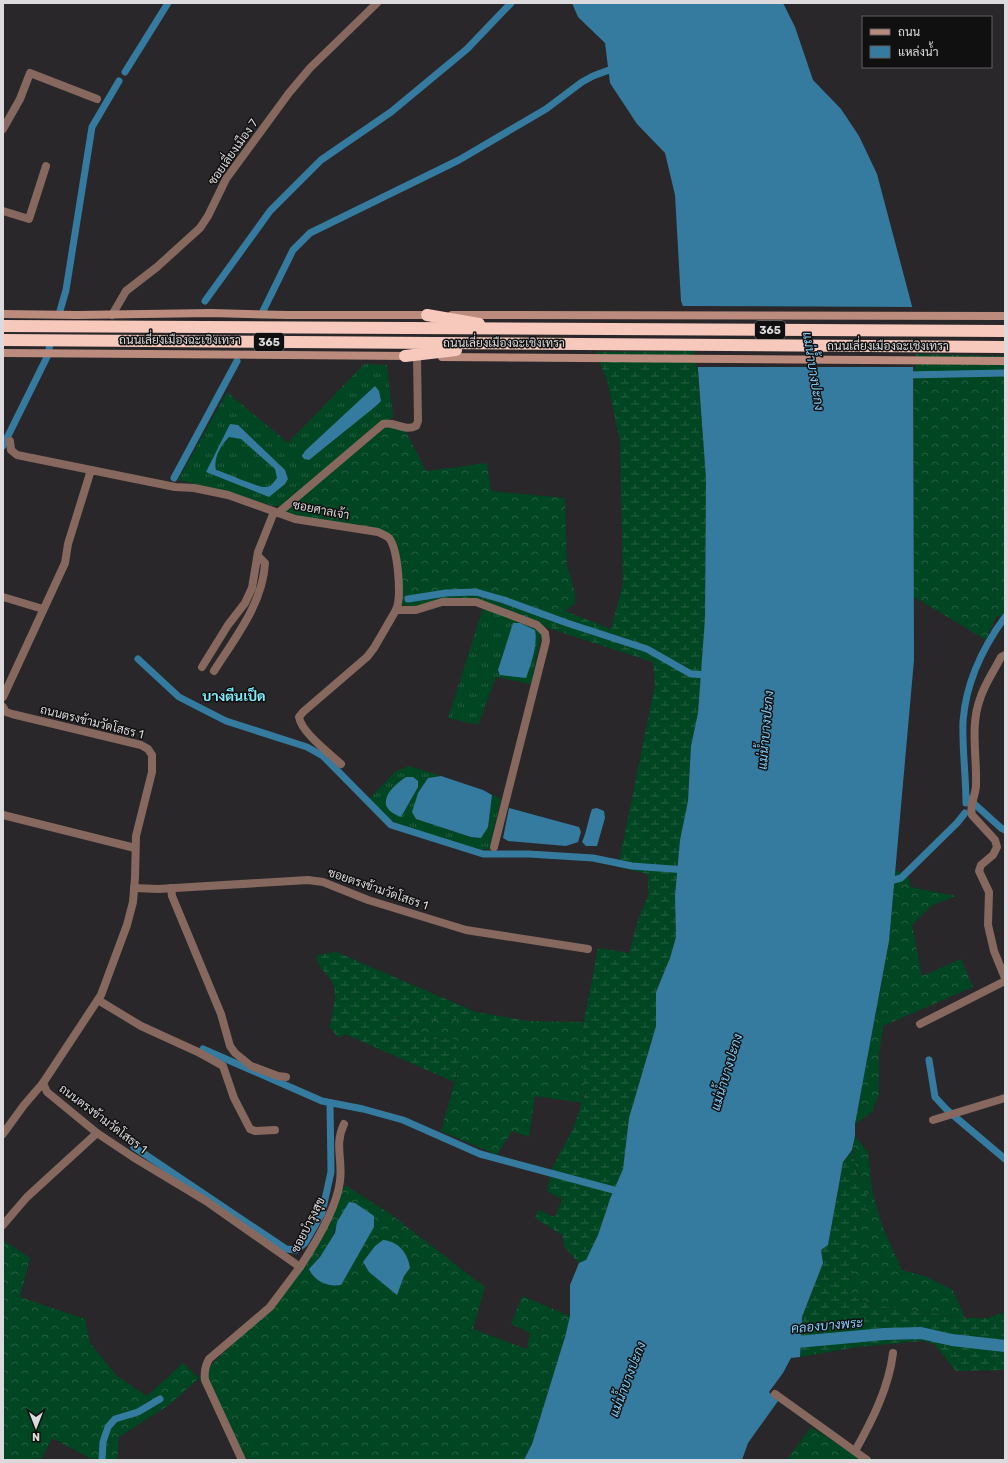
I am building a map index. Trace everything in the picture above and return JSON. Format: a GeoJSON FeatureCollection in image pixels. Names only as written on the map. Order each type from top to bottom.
{"type":"FeatureCollection","features":[{"type":"Feature","properties":{"kind":"highway"},"geometry":{"type":"LineString","coordinates":[[427,315],[512,330]]}},
{"type":"Feature","properties":{"kind":"highway","name":"ถนนเลี่ยงเมืองฉะเชิงเทรา"},"geometry":{"type":"LineString","coordinates":[[3,326],[512,330],[1005,331]]}},
{"type":"Feature","properties":{"kind":"highway","name":"ถนนเลี่ยงเมืองฉะเชิงเทรา"},"geometry":{"type":"LineString","coordinates":[[3,340],[1005,347]]}},
{"type":"Feature","properties":{"kind":"highway"},"geometry":{"type":"LineString","coordinates":[[405,356],[511,344]]}},
{"type":"Feature","properties":{"kind":"main road","name":"365"},"geometry":{"type":"LineString","coordinates":[[3,314],[112,315],[212,313],[287,315],[1005,316]]}},
{"type":"Feature","properties":{"kind":"main road","name":"ถนนเลี่ยงเมืองฉะเชิงเทรา"},"geometry":{"type":"LineString","coordinates":[[3,353],[1005,361]]}},
{"type":"Feature","properties":{"kind":"street","name":"ซอยเลี่ยงเมือง 7"},"geometry":{"type":"LineString","coordinates":[[112,315],[126,291],[157,267],[200,228],[208,216],[226,179],[289,93],[310,68],[377,3]]}},
{"type":"Feature","properties":{"kind":"street"},"geometry":{"type":"LineString","coordinates":[[3,129],[20,99],[30,73],[96,99]]}},
{"type":"Feature","properties":{"kind":"street"},"geometry":{"type":"LineString","coordinates":[[3,211],[29,219],[46,166]]}},
{"type":"Feature","properties":{"kind":"street"},"geometry":{"type":"LineString","coordinates":[[202,667],[228,625],[245,603],[252,588],[258,556],[266,530],[276,512],[383,424],[407,428],[416,426],[418,421],[417,356]]}},
{"type":"Feature","properties":{"kind":"street","name":"ซอยศาลเจ้า"},"geometry":{"type":"LineString","coordinates":[[10,441],[11,450],[17,455],[175,487],[194,488],[228,495],[295,519],[373,531],[387,536],[393,548],[399,585],[400,598],[396,610],[371,652],[352,671],[299,717],[300,722],[308,733],[341,764]]}},
{"type":"Feature","properties":{"kind":"street"},"geometry":{"type":"LineString","coordinates":[[3,697],[66,560],[68,544],[91,470]]}},
{"type":"Feature","properties":{"kind":"street"},"geometry":{"type":"LineString","coordinates":[[214,671],[255,605],[264,575],[265,563],[258,556]]}},
{"type":"Feature","properties":{"kind":"street"},"geometry":{"type":"LineString","coordinates":[[3,598],[43,609]]}},
{"type":"Feature","properties":{"kind":"street"},"geometry":{"type":"LineString","coordinates":[[396,610],[416,610],[442,602],[476,602],[537,625],[542,628],[545,633],[544,648],[494,847]]}},
{"type":"Feature","properties":{"kind":"street"},"geometry":{"type":"LineString","coordinates":[[920,1024],[1005,979],[994,951],[988,925],[989,892],[979,871],[981,865],[993,855],[997,847],[995,840],[972,815],[976,786],[975,728],[977,707],[980,697],[1001,657],[1005,655]]}},
{"type":"Feature","properties":{"kind":"street","name":"ถนนตรงข้ามวัดโสธร 1"},"geometry":{"type":"LineString","coordinates":[[3,707],[6,712],[12,714],[141,745],[148,749],[153,758],[152,772],[138,823],[135,848],[134,888],[127,925],[98,1000],[43,1083],[47,1092],[98,1133],[132,1157],[206,1201],[300,1267]]}},
{"type":"Feature","properties":{"kind":"street"},"geometry":{"type":"LineString","coordinates":[[3,815],[135,848]]}},
{"type":"Feature","properties":{"kind":"street","name":"ซอยตรงข้ามวัดโสธร 1"},"geometry":{"type":"LineString","coordinates":[[134,888],[171,888],[308,880],[323,882],[368,900],[466,930],[588,949]]}},
{"type":"Feature","properties":{"kind":"street"},"geometry":{"type":"LineString","coordinates":[[171,888],[172,896],[221,1014],[230,1046],[235,1053],[251,1066],[278,1076],[286,1077]]}},
{"type":"Feature","properties":{"kind":"street"},"geometry":{"type":"LineString","coordinates":[[98,1000],[141,1026],[198,1052],[223,1066],[234,1098],[250,1129],[255,1131],[275,1130]]}},
{"type":"Feature","properties":{"kind":"street"},"geometry":{"type":"LineString","coordinates":[[3,1134],[24,1105],[43,1083]]}},
{"type":"Feature","properties":{"kind":"street"},"geometry":{"type":"LineString","coordinates":[[933,1120],[1005,1098]]}},
{"type":"Feature","properties":{"kind":"street","name":"ซอยบำรุงสุข"},"geometry":{"type":"LineString","coordinates":[[300,1267],[325,1224],[336,1195],[340,1181],[340,1132],[344,1124]]}},
{"type":"Feature","properties":{"kind":"street"},"geometry":{"type":"LineString","coordinates":[[3,1225],[27,1197],[98,1133]]}},
{"type":"Feature","properties":{"kind":"street"},"geometry":{"type":"LineString","coordinates":[[242,1460],[205,1380],[206,1363],[270,1307],[300,1267]]}},
{"type":"Feature","properties":{"kind":"street"},"geometry":{"type":"LineString","coordinates":[[855,1451],[870,1424],[882,1394],[893,1353]]}},
{"type":"Feature","properties":{"kind":"street"},"geometry":{"type":"LineString","coordinates":[[775,1394],[867,1460]]}},
{"type":"Feature","properties":{"kind":"green space"},"geometry":{"type":"Polygon","coordinates":[[[696,351],[706,479],[705,618],[698,713],[691,746],[688,801],[680,840],[675,896],[676,937],[670,958],[656,992],[656,1026],[629,1118],[623,1169],[610,1199],[598,1235],[586,1261],[579,1263],[565,1248],[562,1235],[535,1218],[538,1210],[555,1217],[562,1199],[547,1191],[552,1168],[573,1129],[585,1094],[581,1037],[598,948],[629,953],[639,917],[648,896],[648,874],[618,867],[655,684],[653,662],[551,629],[565,611],[611,629],[623,584],[620,442],[607,380],[595,352],[696,351]]]}},
{"type":"Feature","properties":{"kind":"green space"},"geometry":{"type":"Polygon","coordinates":[[[914,354],[1005,356],[1005,614],[996,617],[986,640],[914,597],[914,354]]]}},
{"type":"Feature","properties":{"kind":"green space"},"geometry":{"type":"Polygon","coordinates":[[[364,364],[387,365],[393,417],[281,506],[273,506],[232,493],[178,480],[227,392],[288,443],[364,364]]]}},
{"type":"Feature","properties":{"kind":"green space"},"geometry":{"type":"Polygon","coordinates":[[[402,424],[426,471],[487,463],[491,491],[565,498],[567,565],[575,593],[575,603],[565,611],[551,629],[475,599],[413,606],[402,605],[398,558],[390,535],[290,515],[285,511],[384,428],[402,424]]]}},
{"type":"Feature","properties":{"kind":"green space"},"geometry":{"type":"Polygon","coordinates":[[[483,608],[540,630],[541,635],[531,684],[496,677],[478,725],[448,718],[483,608]]]}},
{"type":"Feature","properties":{"kind":"green space"},"geometry":{"type":"Polygon","coordinates":[[[409,766],[441,776],[428,778],[416,819],[471,837],[481,838],[488,827],[492,795],[501,799],[489,849],[477,850],[400,826],[381,812],[369,799],[396,771],[409,766]]]}},
{"type":"Feature","properties":{"kind":"green space"},"geometry":{"type":"Polygon","coordinates":[[[895,870],[908,876],[911,887],[956,896],[931,906],[912,925],[922,976],[961,959],[973,987],[883,1026],[879,1054],[879,1094],[872,1112],[855,1124],[889,942],[895,870]]]}},
{"type":"Feature","properties":{"kind":"green space"},"geometry":{"type":"Polygon","coordinates":[[[336,952],[476,1012],[529,1021],[477,1024],[447,1019],[422,1021],[392,1017],[434,1039],[452,1038],[462,1056],[454,1082],[345,1034],[339,1038],[329,1027],[332,1017],[335,993],[331,980],[321,968],[317,960],[317,955],[336,952]]]}},
{"type":"Feature","properties":{"kind":"green space"},"geometry":{"type":"Polygon","coordinates":[[[390,1017],[422,1021],[447,1019],[477,1024],[529,1021],[583,1022],[582,1032],[585,1084],[582,1103],[535,1096],[529,1137],[512,1131],[497,1155],[441,1131],[462,1056],[452,1038],[434,1039],[390,1017]]]}},
{"type":"Feature","properties":{"kind":"green space"},"geometry":{"type":"Polygon","coordinates":[[[855,1136],[868,1152],[872,1190],[882,1225],[902,1270],[927,1277],[953,1290],[965,1318],[874,1305],[848,1294],[848,1285],[859,1255],[857,1221],[869,1199],[856,1168],[854,1153],[855,1136]]]}},
{"type":"Feature","properties":{"kind":"green space"},"geometry":{"type":"Polygon","coordinates":[[[852,1150],[857,1173],[869,1199],[857,1221],[859,1255],[848,1285],[848,1294],[874,1305],[965,1318],[987,1318],[1005,1312],[1005,1370],[956,1371],[934,1344],[923,1341],[857,1347],[800,1357],[802,1317],[823,1263],[821,1250],[828,1245],[843,1162],[852,1150]]]}},
{"type":"Feature","properties":{"kind":"green space"},"geometry":{"type":"Polygon","coordinates":[[[345,1185],[389,1213],[485,1287],[473,1329],[527,1349],[530,1333],[511,1324],[522,1296],[570,1316],[532,1444],[524,1460],[247,1460],[199,1378],[298,1276],[345,1185]],[[337,1222],[327,1247],[309,1269],[312,1274],[322,1283],[341,1285],[337,1222]]]}},
{"type":"Feature","properties":{"kind":"green space"},"geometry":{"type":"Polygon","coordinates":[[[3,1240],[30,1258],[20,1297],[85,1319],[90,1343],[117,1376],[147,1396],[183,1363],[199,1378],[169,1405],[119,1437],[117,1460],[93,1460],[52,1438],[41,1460],[3,1460],[3,1240]]]}},
{"type":"Feature","properties":{"kind":"green space"},"geometry":{"type":"Polygon","coordinates":[[[811,1427],[858,1457],[856,1460],[787,1460],[811,1427]]]}},
{"type":"Feature","properties":{"kind":"water","name":"แม่น้ำบางปะกง"},"geometry":{"type":"Polygon","coordinates":[[[572,3],[783,3],[795,27],[813,80],[841,109],[859,136],[877,174],[913,310],[914,660],[889,941],[855,1124],[855,1136],[852,1150],[843,1162],[828,1245],[821,1250],[823,1263],[802,1317],[800,1357],[791,1358],[783,1373],[769,1392],[778,1401],[748,1443],[742,1460],[524,1460],[532,1444],[565,1337],[570,1316],[570,1285],[579,1263],[586,1260],[598,1235],[610,1199],[623,1169],[629,1118],[656,1026],[656,992],[670,958],[676,937],[675,896],[680,840],[688,801],[691,746],[698,713],[705,618],[706,479],[696,342],[681,301],[675,195],[665,153],[637,124],[610,83],[605,43],[578,17],[572,3]]]}},
{"type":"Feature","properties":{"kind":"water"},"geometry":{"type":"Polygon","coordinates":[[[375,386],[379,391],[381,401],[309,460],[304,459],[302,456],[305,451],[375,386]]]}},
{"type":"Feature","properties":{"kind":"water"},"geometry":{"type":"Polygon","coordinates":[[[230,424],[238,425],[285,470],[288,479],[285,484],[269,497],[206,472],[230,424]],[[229,437],[226,440],[217,456],[215,465],[216,470],[262,487],[269,486],[277,478],[275,469],[241,439],[229,437]]]}},
{"type":"Feature","properties":{"kind":"water"},"geometry":{"type":"Polygon","coordinates":[[[513,623],[520,623],[535,630],[535,648],[526,678],[500,675],[498,670],[513,623]]]}},
{"type":"Feature","properties":{"kind":"water"},"geometry":{"type":"Polygon","coordinates":[[[441,776],[483,790],[492,795],[488,827],[481,838],[471,837],[416,819],[412,812],[418,793],[428,778],[441,776]]]}},
{"type":"Feature","properties":{"kind":"water"},"geometry":{"type":"Polygon","coordinates":[[[406,777],[413,777],[418,781],[418,787],[401,817],[392,813],[386,803],[387,797],[394,786],[406,777]]]}},
{"type":"Feature","properties":{"kind":"water"},"geometry":{"type":"Polygon","coordinates":[[[509,808],[579,827],[581,832],[578,842],[566,846],[508,841],[503,838],[509,808]]]}},
{"type":"Feature","properties":{"kind":"water"},"geometry":{"type":"Polygon","coordinates":[[[597,808],[604,811],[605,818],[597,846],[586,846],[582,842],[592,809],[597,808]]]}},
{"type":"Feature","properties":{"kind":"water"},"geometry":{"type":"Polygon","coordinates":[[[349,1202],[355,1203],[374,1216],[374,1227],[341,1285],[322,1283],[312,1274],[309,1269],[320,1257],[335,1233],[337,1222],[349,1202]]]}},
{"type":"Feature","properties":{"kind":"water"},"geometry":{"type":"Polygon","coordinates":[[[383,1240],[398,1245],[405,1253],[409,1263],[410,1268],[404,1276],[397,1295],[369,1272],[363,1262],[375,1246],[383,1240]]]}},
{"type":"Feature","properties":{"kind":"pier"},"geometry":{"type":"Polygon","coordinates":[[[681,306],[915,307],[916,367],[696,367],[694,342],[681,306]]]}},
{"type":"Feature","properties":{"kind":"waterway"},"geometry":{"type":"LineString","coordinates":[[125,72],[168,3]]}},
{"type":"Feature","properties":{"kind":"waterway"},"geometry":{"type":"LineString","coordinates":[[205,301],[270,211],[321,160],[391,112],[467,49],[511,3]]}},
{"type":"Feature","properties":{"kind":"waterway"},"geometry":{"type":"LineString","coordinates":[[263,311],[293,250],[310,233],[459,160],[546,109],[582,82],[617,67]]}},
{"type":"Feature","properties":{"kind":"waterway"},"geometry":{"type":"LineString","coordinates":[[60,311],[66,290],[92,127],[119,81]]}},
{"type":"Feature","properties":{"kind":"waterway"},"geometry":{"type":"LineString","coordinates":[[49,349],[50,345]]}},
{"type":"Feature","properties":{"kind":"waterway"},"geometry":{"type":"LineString","coordinates":[[3,446],[47,357]]}},
{"type":"Feature","properties":{"kind":"waterway"},"geometry":{"type":"LineString","coordinates":[[174,478],[237,361]]}},
{"type":"Feature","properties":{"kind":"waterway"},"geometry":{"type":"LineString","coordinates":[[905,375],[1005,373]]}},
{"type":"Feature","properties":{"kind":"waterway"},"geometry":{"type":"LineString","coordinates":[[408,599],[446,593],[476,592],[504,600],[567,623],[647,649],[691,674],[709,675]]}},
{"type":"Feature","properties":{"kind":"waterway"},"geometry":{"type":"LineString","coordinates":[[966,803],[963,731],[965,707],[977,666],[983,653],[1005,617]]}},
{"type":"Feature","properties":{"kind":"waterway"},"geometry":{"type":"LineString","coordinates":[[138,659],[179,697],[226,721],[307,747],[323,756],[391,825],[483,854],[529,854],[593,858],[632,866],[686,870]]}},
{"type":"Feature","properties":{"kind":"waterway"},"geometry":{"type":"LineString","coordinates":[[969,799],[1005,830]]}},
{"type":"Feature","properties":{"kind":"waterway"},"geometry":{"type":"LineString","coordinates":[[886,882],[901,878],[957,823],[965,813]]}},
{"type":"Feature","properties":{"kind":"waterway"},"geometry":{"type":"LineString","coordinates":[[203,1049],[322,1101],[363,1109],[403,1120],[480,1154],[621,1192]]}},
{"type":"Feature","properties":{"kind":"waterway"},"geometry":{"type":"LineString","coordinates":[[929,1060],[935,1097],[947,1110],[1005,1159]]}},
{"type":"Feature","properties":{"kind":"waterway"},"geometry":{"type":"LineString","coordinates":[[134,1147],[286,1249],[296,1250],[305,1243],[322,1213],[331,1172],[330,1103]]}},
{"type":"Feature","properties":{"kind":"waterway","name":"คลองบางพระ"},"geometry":{"type":"LineString","coordinates":[[786,1343],[884,1334],[921,1333],[952,1340],[1005,1346]]}},
{"type":"Feature","properties":{"kind":"waterway"},"geometry":{"type":"LineString","coordinates":[[102,1460],[103,1442],[108,1427],[115,1419],[138,1412],[160,1399]]}},
{"type":"Feature","properties":{"kind":"district","name":"บางตีนเป็ด"},"geometry":{"type":"Point","coordinates":[234,696]}}]}
